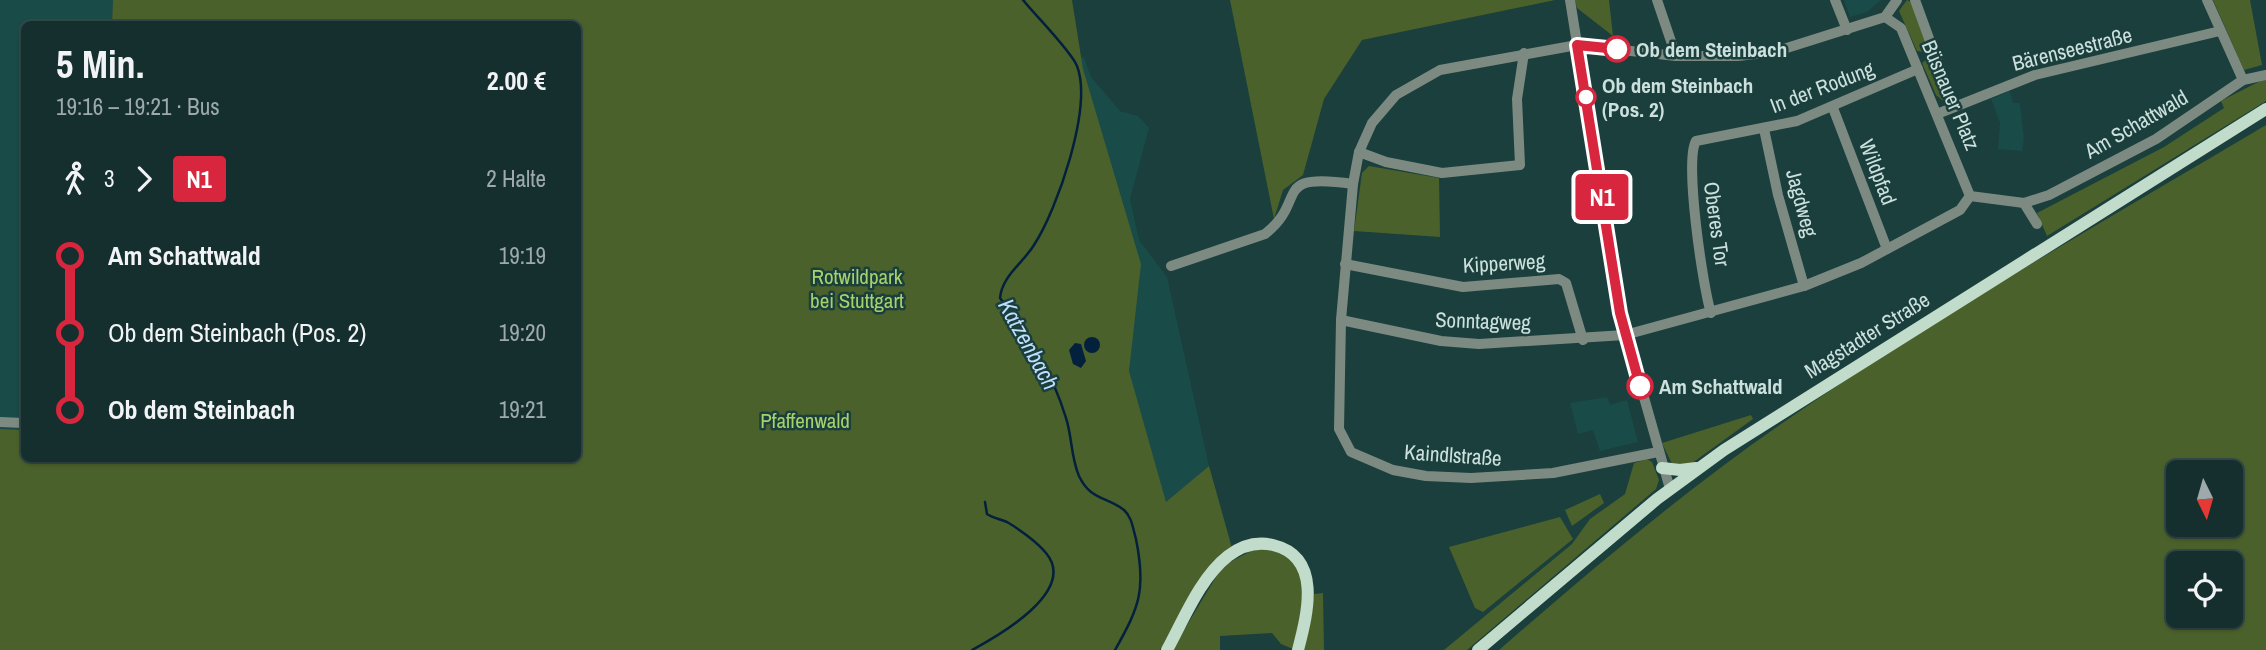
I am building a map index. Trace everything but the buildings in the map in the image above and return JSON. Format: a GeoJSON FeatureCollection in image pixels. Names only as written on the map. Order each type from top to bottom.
{"type":"FeatureCollection","features":[{"type":"Feature","properties":{"kind":"main road","name":"Magstadter Straße"},"geometry":{"type":"LineString","coordinates":[[1478,650],[1670,489],[1700,467],[1786,408],[2266,109]]}},
{"type":"Feature","properties":{"kind":"main road"},"geometry":{"type":"LineString","coordinates":[[1662,468],[1680,470],[1700,467]]}},
{"type":"Feature","properties":{"kind":"main road"},"geometry":{"type":"LineString","coordinates":[[1167,650],[1213,571],[1242,547],[1262,543],[1289,552],[1302,567],[1307,579],[1309,599],[1298,650]]}},
{"type":"Feature","properties":{"kind":"street"},"geometry":{"type":"LineString","coordinates":[[1570,0],[1625,335],[1670,489]]}},
{"type":"Feature","properties":{"kind":"street"},"geometry":{"type":"LineString","coordinates":[[1657,0],[1676,57]]}},
{"type":"Feature","properties":{"kind":"street"},"geometry":{"type":"LineString","coordinates":[[1835,0],[1847,30]]}},
{"type":"Feature","properties":{"kind":"street"},"geometry":{"type":"LineString","coordinates":[[1577,45],[1676,57],[1738,57],[1774,52],[1885,17],[1897,0]]}},
{"type":"Feature","properties":{"kind":"street","name":"Büsnauer Platz"},"geometry":{"type":"LineString","coordinates":[[1915,0],[1954,107]]}},
{"type":"Feature","properties":{"kind":"street"},"geometry":{"type":"LineString","coordinates":[[2207,0],[2243,80]]}},
{"type":"Feature","properties":{"kind":"street","name":"Büsnauer Platz"},"geometry":{"type":"LineString","coordinates":[[1885,17],[1901,28],[1970,196]]}},
{"type":"Feature","properties":{"kind":"street","name":"Bärenseestraße"},"geometry":{"type":"LineString","coordinates":[[1937,114],[2035,75],[2220,31]]}},
{"type":"Feature","properties":{"kind":"street","name":"Kaindlstraße"},"geometry":{"type":"LineString","coordinates":[[1577,45],[1440,71],[1416,82],[1383,108],[1372,123],[1359,152],[1353,184],[1341,320],[1339,429],[1351,452],[1376,465],[1426,476],[1512,477],[1658,452]]}},
{"type":"Feature","properties":{"kind":"street"},"geometry":{"type":"LineString","coordinates":[[1359,152],[1386,162],[1442,173],[1520,165],[1517,99],[1524,53]]}},
{"type":"Feature","properties":{"kind":"street","name":"In der Rodung"},"geometry":{"type":"LineString","coordinates":[[1696,141],[1764,129],[1833,108],[1918,69]]}},
{"type":"Feature","properties":{"kind":"street","name":"Am Schattwald"},"geometry":{"type":"LineString","coordinates":[[1970,196],[2024,203],[2049,195],[2156,139],[2243,80],[2266,75]]}},
{"type":"Feature","properties":{"kind":"street","name":"Wildpfad"},"geometry":{"type":"LineString","coordinates":[[1833,108],[1887,249]]}},
{"type":"Feature","properties":{"kind":"street","name":"Jagdweg"},"geometry":{"type":"LineString","coordinates":[[1764,129],[1778,195],[1804,286]]}},
{"type":"Feature","properties":{"kind":"street","name":"Oberes Tor"},"geometry":{"type":"LineString","coordinates":[[1696,141],[1691,149],[1691,174],[1711,313]]}},
{"type":"Feature","properties":{"kind":"street"},"geometry":{"type":"LineString","coordinates":[[1171,266],[1265,234],[1275,227],[1290,196],[1300,185],[1322,180],[1353,184]]}},
{"type":"Feature","properties":{"kind":"street"},"geometry":{"type":"LineString","coordinates":[[1625,335],[1804,286],[1887,249],[1960,210],[1970,196]]}},
{"type":"Feature","properties":{"kind":"street"},"geometry":{"type":"LineString","coordinates":[[2024,203],[2037,224]]}},
{"type":"Feature","properties":{"kind":"street","name":"Kipperweg"},"geometry":{"type":"LineString","coordinates":[[1345,264],[1463,287],[1559,279],[1566,284],[1583,340]]}},
{"type":"Feature","properties":{"kind":"street","name":"Sonntagweg"},"geometry":{"type":"LineString","coordinates":[[1341,320],[1441,341],[1520,344],[1625,335]]}},
{"type":"Feature","properties":{"kind":"street"},"geometry":{"type":"LineString","coordinates":[[0,422],[21,423]]}},
{"type":"Feature","properties":{"kind":"shaded area"},"geometry":{"type":"Polygon","coordinates":[[[0,0],[113,0],[112,21],[21,21],[21,430],[0,429],[0,0]]]}},
{"type":"Feature","properties":{"kind":"shaded area"},"geometry":{"type":"Polygon","coordinates":[[[1844,0],[1881,0],[1867,12],[1850,17],[1844,0]]]}},
{"type":"Feature","properties":{"kind":"shaded area"},"geometry":{"type":"Polygon","coordinates":[[[1084,57],[1091,77],[1120,111],[1138,116],[1149,128],[1130,199],[1139,240],[1167,277],[1209,466],[1114,548],[1042,74],[1084,57]]]}},
{"type":"Feature","properties":{"kind":"shaded area"},"geometry":{"type":"Polygon","coordinates":[[[2010,91],[2013,103],[2020,103],[2024,139],[2022,151],[1998,149],[2000,123],[1991,99],[2010,91]]]}},
{"type":"Feature","properties":{"kind":"shaded area"},"geometry":{"type":"Polygon","coordinates":[[[1092,337],[1100,345],[1092,353],[1084,345],[1092,337]]]}},
{"type":"Feature","properties":{"kind":"shaded area"},"geometry":{"type":"Polygon","coordinates":[[[1075,343],[1081,344],[1086,361],[1081,368],[1073,364],[1069,350],[1075,343]]]}},
{"type":"Feature","properties":{"kind":"shaded area"},"geometry":{"type":"Polygon","coordinates":[[[1607,397],[1610,405],[1627,400],[1638,442],[1600,451],[1593,430],[1578,434],[1570,403],[1607,397]]]}},
{"type":"Feature","properties":{"kind":"green space","name":"Pfaffenwald"},"geometry":{"type":"Polygon","coordinates":[[[113,0],[1072,0],[1083,69],[1141,264],[1129,371],[1166,502],[1209,466],[1232,548],[1198,582],[1160,650],[0,650],[0,429],[21,430],[21,462],[581,462],[581,21],[112,21],[113,0]]]}},
{"type":"Feature","properties":{"kind":"green space"},"geometry":{"type":"Polygon","coordinates":[[[1230,0],[1555,0],[1362,40],[1324,99],[1303,175],[1283,190],[1274,219],[1230,0]]]}},
{"type":"Feature","properties":{"kind":"green space"},"geometry":{"type":"Polygon","coordinates":[[[1575,0],[1609,0],[1613,36],[1577,8],[1575,0]]]}},
{"type":"Feature","properties":{"kind":"green space"},"geometry":{"type":"Polygon","coordinates":[[[1907,0],[1911,2],[1928,45],[1924,52],[1917,51],[1899,11],[1907,0]]]}},
{"type":"Feature","properties":{"kind":"green space"},"geometry":{"type":"Polygon","coordinates":[[[2213,0],[2250,0],[2262,65],[2244,70],[2213,0]]]}},
{"type":"Feature","properties":{"kind":"green space"},"geometry":{"type":"Polygon","coordinates":[[[1927,59],[1933,61],[1943,90],[1943,101],[1936,95],[1922,63],[1927,59]]]}},
{"type":"Feature","properties":{"kind":"green space"},"geometry":{"type":"Polygon","coordinates":[[[2266,78],[2266,101],[2047,236],[2037,213],[2164,147],[2224,108],[2221,101],[2266,78]]]}},
{"type":"Feature","properties":{"kind":"green space"},"geometry":{"type":"Polygon","coordinates":[[[2266,125],[2266,650],[1499,650],[1638,532],[1710,475],[1784,422],[1962,306],[2266,125]]]}},
{"type":"Feature","properties":{"kind":"green space"},"geometry":{"type":"Polygon","coordinates":[[[1369,166],[1439,178],[1440,237],[1354,231],[1362,173],[1369,166]]]}},
{"type":"Feature","properties":{"kind":"green space"},"geometry":{"type":"Polygon","coordinates":[[[1751,415],[1753,419],[1688,466],[1672,464],[1662,443],[1751,415]]]}},
{"type":"Feature","properties":{"kind":"green space"},"geometry":{"type":"Polygon","coordinates":[[[1647,459],[1652,462],[1659,480],[1656,489],[1467,650],[1444,650],[1572,544],[1590,519],[1625,494],[1634,463],[1647,459]]]}},
{"type":"Feature","properties":{"kind":"green space"},"geometry":{"type":"Polygon","coordinates":[[[1600,494],[1604,503],[1572,526],[1565,510],[1600,494]]]}},
{"type":"Feature","properties":{"kind":"green space"},"geometry":{"type":"Polygon","coordinates":[[[1560,517],[1573,539],[1483,612],[1475,608],[1449,547],[1560,517]]]}},
{"type":"Feature","properties":{"kind":"green space"},"geometry":{"type":"Polygon","coordinates":[[[1255,549],[1276,551],[1290,559],[1298,570],[1302,584],[1302,600],[1293,649],[1281,644],[1272,633],[1220,636],[1220,650],[1172,650],[1219,572],[1230,562],[1255,549]]]}},
{"type":"Feature","properties":{"kind":"green space"},"geometry":{"type":"Polygon","coordinates":[[[1323,593],[1324,650],[1304,650],[1314,594],[1323,593]]]}},
{"type":"Feature","properties":{"kind":"waterway","name":"Katzenbach"},"geometry":{"type":"LineString","coordinates":[[1023,0],[1077,66],[1081,84],[1080,106],[1070,158],[1053,208],[1034,245],[1009,276],[1000,298],[1021,326],[1054,385],[1068,425],[1079,476],[1094,494],[1124,510],[1132,523],[1139,556],[1139,597],[1115,650]]}},
{"type":"Feature","properties":{"kind":"waterway"},"geometry":{"type":"LineString","coordinates":[[972,650],[1031,610],[1044,597],[1052,582],[1053,568],[1046,553],[1007,522],[987,514],[985,502]]}},
{"type":"Feature","properties":{"kind":"bus line","name":"N1"},"geometry":{"type":"LineString","coordinates":[[1617,49],[1577,45],[1620,313],[1640,386]]}},
{"type":"Feature","properties":{"kind":"place","name":"Ob dem Steinbach"},"geometry":{"type":"Point","coordinates":[1617,49]}},
{"type":"Feature","properties":{"kind":"place","name":"Ob dem Steinbach (Pos. 2)"},"geometry":{"type":"Point","coordinates":[1586,97]}},
{"type":"Feature","properties":{"kind":"place","name":"Am Schattwald"},"geometry":{"type":"Point","coordinates":[1640,386]}},
{"type":"Feature","properties":{"kind":"park label","name":"Rotwildpark bei Stuttgart"},"geometry":{"type":"Point","coordinates":[857,288]}}]}
